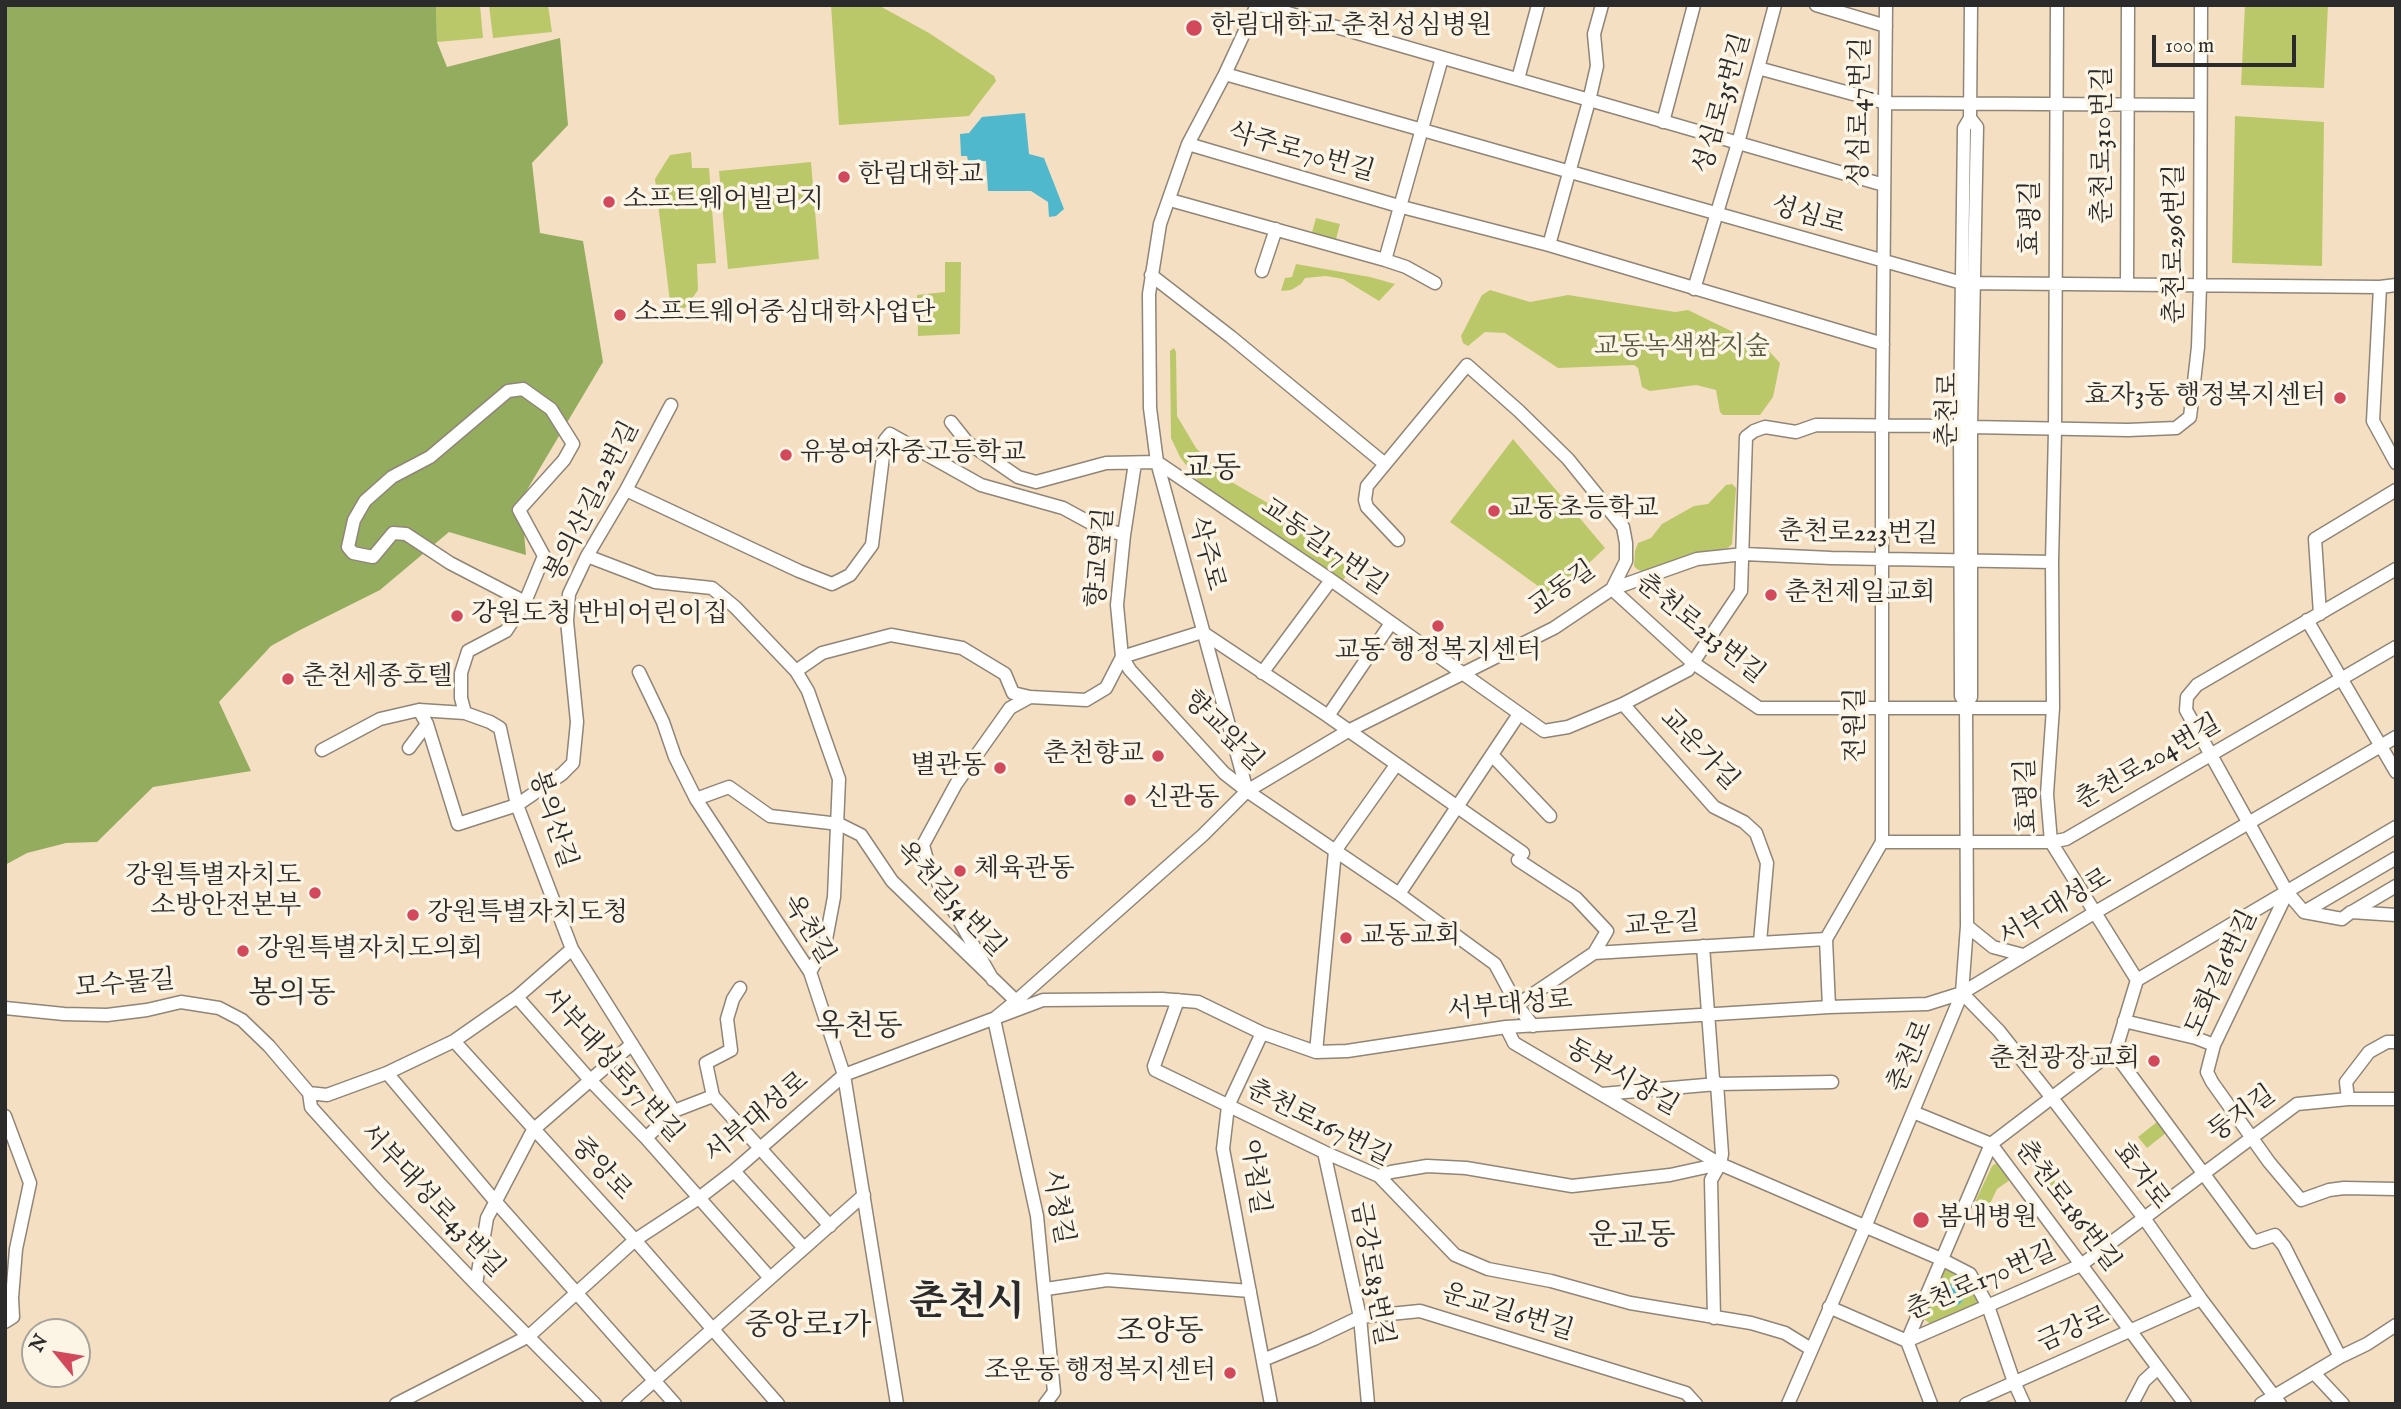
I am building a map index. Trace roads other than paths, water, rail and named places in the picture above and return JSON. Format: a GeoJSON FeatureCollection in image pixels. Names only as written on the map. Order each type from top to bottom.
{"type":"FeatureCollection","features":[{"type":"Feature","properties":{"kind":"street"},"geometry":{"type":"LineString","coordinates":[[1259,5],[1884,185]]}},
{"type":"Feature","properties":{"kind":"street","name":"삭주로"},"geometry":{"type":"LineString","coordinates":[[1247,791],[1157,462],[1150,408],[1151,275],[1160,224],[1188,144],[1259,5]]}},
{"type":"Feature","properties":{"kind":"street"},"geometry":{"type":"LineString","coordinates":[[1518,79],[1538,5]]}},
{"type":"Feature","properties":{"kind":"street"},"geometry":{"type":"LineString","coordinates":[[1549,245],[1597,66],[1594,34],[1602,5]]}},
{"type":"Feature","properties":{"kind":"street"},"geometry":{"type":"LineString","coordinates":[[1664,122],[1694,5]]}},
{"type":"Feature","properties":{"kind":"street","name":"성심로35번길"},"geometry":{"type":"LineString","coordinates":[[1716,214],[1775,5]]}},
{"type":"Feature","properties":{"kind":"street"},"geometry":{"type":"LineString","coordinates":[[1816,5],[1886,26]]}},
{"type":"Feature","properties":{"kind":"street","name":"성심로47번길"},"geometry":{"type":"LineString","coordinates":[[1883,262],[1886,5]]}},
{"type":"Feature","properties":{"kind":"street","name":"춘천로"},"geometry":{"type":"LineString","coordinates":[[1788,1404],[1962,993],[1967,926],[1967,843],[1966,707],[1961,696],[1967,560],[1962,283],[1964,128],[1970,118],[1970,5]]}},
{"type":"Feature","properties":{"kind":"street","name":"효평길"},"geometry":{"type":"LineString","coordinates":[[2057,5],[2053,708],[2046,794],[2051,842],[2137,980]]}},
{"type":"Feature","properties":{"kind":"street","name":"춘천로310번길"},"geometry":{"type":"LineString","coordinates":[[2127,285],[2128,5]]}},
{"type":"Feature","properties":{"kind":"street","name":"춘천로296번길"},"geometry":{"type":"LineString","coordinates":[[2055,430],[2176,428],[2190,416],[2199,347],[2201,5]]}},
{"type":"Feature","properties":{"kind":"street","name":"삭주로70번길"},"geometry":{"type":"LineString","coordinates":[[1402,207],[1442,58]]}},
{"type":"Feature","properties":{"kind":"street"},"geometry":{"type":"LineString","coordinates":[[1758,68],[1886,103],[2200,105]]}},
{"type":"Feature","properties":{"kind":"street","name":"성심로"},"geometry":{"type":"LineString","coordinates":[[1225,74],[1962,283],[2396,285]]}},
{"type":"Feature","properties":{"kind":"street","name":"춘천로"},"geometry":{"type":"LineString","coordinates":[[1966,427],[1975,285],[1977,127],[1970,118]]}},
{"type":"Feature","properties":{"kind":"street","name":"삭주로70번길"},"geometry":{"type":"LineString","coordinates":[[1188,144],[1402,207],[1549,245],[1883,344]]}},
{"type":"Feature","properties":{"kind":"street"},"geometry":{"type":"LineString","coordinates":[[1170,200],[1385,260],[1406,267],[1435,283]]}},
{"type":"Feature","properties":{"kind":"street"},"geometry":{"type":"LineString","coordinates":[[1385,260],[1402,207]]}},
{"type":"Feature","properties":{"kind":"street"},"geometry":{"type":"LineString","coordinates":[[1694,289],[1716,214]]}},
{"type":"Feature","properties":{"kind":"street"},"geometry":{"type":"LineString","coordinates":[[1262,271],[1276,229]]}},
{"type":"Feature","properties":{"kind":"street","name":"전원길"},"geometry":{"type":"LineString","coordinates":[[1882,842],[1883,262]]}},
{"type":"Feature","properties":{"kind":"street"},"geometry":{"type":"LineString","coordinates":[[1151,275],[1385,464]]}},
{"type":"Feature","properties":{"kind":"street"},"geometry":{"type":"LineString","coordinates":[[2380,287],[2373,421],[2396,463]]}},
{"type":"Feature","properties":{"kind":"street","name":"교동길"},"geometry":{"type":"LineString","coordinates":[[1247,791],[1348,731],[1554,628],[1612,589],[1626,561],[1623,527],[1568,459],[1468,365],[1367,486],[1367,507],[1398,540]]}},
{"type":"Feature","properties":{"kind":"street"},"geometry":{"type":"LineString","coordinates":[[464,713],[461,673],[468,651],[506,631],[525,602],[544,556],[519,510],[564,460],[573,444],[551,409],[523,390],[508,391],[430,457],[392,477],[365,501],[354,520],[348,547],[353,553],[373,557],[393,533],[406,534],[450,563],[525,602]]}},
{"type":"Feature","properties":{"kind":"street","name":"봉의산길22번길"},"geometry":{"type":"LineString","coordinates":[[427,724],[458,824],[517,805],[562,774],[573,763],[577,722],[566,621],[569,594],[587,556],[671,405]]}},
{"type":"Feature","properties":{"kind":"street"},"geometry":{"type":"LineString","coordinates":[[951,422],[967,442],[1017,477],[1036,482],[1106,463],[1157,462]]}},
{"type":"Feature","properties":{"kind":"street"},"geometry":{"type":"LineString","coordinates":[[1744,554],[1746,437],[1765,426],[1796,432],[1816,425],[2055,430]]}},
{"type":"Feature","properties":{"kind":"street"},"geometry":{"type":"LineString","coordinates":[[626,490],[832,584],[850,575],[872,545],[885,440],[890,434],[981,485],[1063,508],[1098,527],[1124,535]]}},
{"type":"Feature","properties":{"kind":"street","name":"교동길17번길"},"geometry":{"type":"LineString","coordinates":[[1157,462],[1331,580],[1544,731],[1568,727],[1623,704]]}},
{"type":"Feature","properties":{"kind":"street","name":"향교옆길"},"geometry":{"type":"LineString","coordinates":[[1122,657],[1117,605],[1135,463]]}},
{"type":"Feature","properties":{"kind":"street"},"geometry":{"type":"LineString","coordinates":[[2320,614],[2315,539],[2396,491]]}},
{"type":"Feature","properties":{"kind":"street","name":"춘천로223번길"},"geometry":{"type":"LineString","coordinates":[[1623,704],[1688,670],[1741,591],[1744,554]]}},
{"type":"Feature","properties":{"kind":"street","name":"춘천로223번길"},"geometry":{"type":"LineString","coordinates":[[1612,589],[1697,559],[1744,554],[1967,560]]}},
{"type":"Feature","properties":{"kind":"street"},"geometry":{"type":"LineString","coordinates":[[587,556],[655,582],[712,588],[735,607],[796,671],[808,691],[839,779],[834,897],[825,945],[810,972]]}},
{"type":"Feature","properties":{"kind":"street"},"geometry":{"type":"LineString","coordinates":[[1967,560],[2052,562]]}},
{"type":"Feature","properties":{"kind":"street"},"geometry":{"type":"LineString","coordinates":[[2396,569],[2197,685],[2188,697],[2186,710],[2287,892],[2304,912],[2342,919],[2396,886]]}},
{"type":"Feature","properties":{"kind":"street"},"geometry":{"type":"LineString","coordinates":[[1262,673],[1331,580]]}},
{"type":"Feature","properties":{"kind":"street","name":"춘천로213번길"},"geometry":{"type":"LineString","coordinates":[[1612,589],[1692,662],[1759,708],[1881,710],[1966,707]]}},
{"type":"Feature","properties":{"kind":"street"},"geometry":{"type":"LineString","coordinates":[[2307,620],[2396,772]]}},
{"type":"Feature","properties":{"kind":"street"},"geometry":{"type":"LineString","coordinates":[[1328,716],[1391,623]]}},
{"type":"Feature","properties":{"kind":"street"},"geometry":{"type":"LineString","coordinates":[[796,671],[822,653],[891,635],[962,648],[1005,674],[1013,693],[1030,697],[1086,700],[1105,688],[1122,657],[1202,632],[1457,807],[1576,898],[1607,931],[1594,953]]}},
{"type":"Feature","properties":{"kind":"street","name":"춘천로204번길"},"geometry":{"type":"LineString","coordinates":[[1882,842],[2051,842],[2066,839],[2396,647]]}},
{"type":"Feature","properties":{"kind":"street","name":"향교앞길"},"geometry":{"type":"LineString","coordinates":[[1122,657],[1130,670],[1224,773],[1495,964],[1517,1004],[1533,1026]]}},
{"type":"Feature","properties":{"kind":"street","name":"옥천길"},"geometry":{"type":"LineString","coordinates":[[639,672],[696,799],[810,972],[844,1075],[897,1404]]}},
{"type":"Feature","properties":{"kind":"street"},"geometry":{"type":"LineString","coordinates":[[993,980],[929,867],[923,845],[956,784],[1010,708],[1030,697]]}},
{"type":"Feature","properties":{"kind":"street","name":"교운가길"},"geometry":{"type":"LineString","coordinates":[[1623,704],[1714,807],[1744,822],[1756,833],[1767,863],[1760,942]]}},
{"type":"Feature","properties":{"kind":"street"},"geometry":{"type":"LineString","coordinates":[[1966,707],[2053,708]]}},
{"type":"Feature","properties":{"kind":"street"},"geometry":{"type":"LineString","coordinates":[[409,747],[427,724],[416,710]]}},
{"type":"Feature","properties":{"kind":"street","name":"봉의산길"},"geometry":{"type":"LineString","coordinates":[[323,750],[380,719],[416,710],[464,713],[500,728],[517,805],[572,949],[674,1111]]}},
{"type":"Feature","properties":{"kind":"street"},"geometry":{"type":"LineString","coordinates":[[1399,894],[1519,714]]}},
{"type":"Feature","properties":{"kind":"street","name":"서부대성로"},"geometry":{"type":"LineString","coordinates":[[396,1404],[529,1336],[635,1240],[699,1198],[762,1149],[844,1075],[1043,1000],[1198,1002],[1262,1034],[1316,1052],[1347,1051],[1506,1027],[1829,1007],[1927,1004],[1962,993],[2396,737]]}},
{"type":"Feature","properties":{"kind":"street"},"geometry":{"type":"LineString","coordinates":[[1492,755],[1550,816]]}},
{"type":"Feature","properties":{"kind":"street"},"geometry":{"type":"LineString","coordinates":[[1316,1052],[1335,850],[1396,765]]}},
{"type":"Feature","properties":{"kind":"street","name":"옥천길54번길"},"geometry":{"type":"LineString","coordinates":[[696,799],[729,787],[770,816],[839,824],[861,835],[892,881],[1016,1002]]}},
{"type":"Feature","properties":{"kind":"street"},"geometry":{"type":"LineString","coordinates":[[994,1019],[1203,835],[1247,791]]}},
{"type":"Feature","properties":{"kind":"street"},"geometry":{"type":"LineString","coordinates":[[1931,1404],[1907,1341],[1991,1144],[2113,1051],[2117,1046],[2137,980],[2396,827]]}},
{"type":"Feature","properties":{"kind":"street"},"geometry":{"type":"LineString","coordinates":[[1829,1007],[1826,939],[1882,842]]}},
{"type":"Feature","properties":{"kind":"street"},"geometry":{"type":"LineString","coordinates":[[2304,912],[2396,858]]}},
{"type":"Feature","properties":{"kind":"street","name":"도화길6번길"},"geometry":{"type":"LineString","coordinates":[[2287,892],[2214,1045],[2207,1072],[2269,1162],[2301,1200],[2329,1190],[2344,1188],[2396,1189]]}},
{"type":"Feature","properties":{"kind":"street"},"geometry":{"type":"LineString","coordinates":[[2351,912],[2396,915]]}},
{"type":"Feature","properties":{"kind":"street"},"geometry":{"type":"LineString","coordinates":[[1967,926],[1993,947],[2023,955]]}},
{"type":"Feature","properties":{"kind":"street","name":"교운길"},"geometry":{"type":"LineString","coordinates":[[1517,1004],[1594,953],[1826,939]]}},
{"type":"Feature","properties":{"kind":"street"},"geometry":{"type":"LineString","coordinates":[[1703,946],[1708,1014]]}},
{"type":"Feature","properties":{"kind":"street"},"geometry":{"type":"LineString","coordinates":[[309,1093],[327,1095],[387,1073],[454,1041],[517,996],[572,949]]}},
{"type":"Feature","properties":{"kind":"street"},"geometry":{"type":"LineString","coordinates":[[740,988],[733,999],[727,1019],[730,1051],[706,1063],[713,1096],[830,1226]]}},
{"type":"Feature","properties":{"kind":"street","name":"효자로"},"geometry":{"type":"LineString","coordinates":[[1962,993],[1999,1031],[2052,1098],[2277,1399]]}},
{"type":"Feature","properties":{"kind":"street","name":"서부대성로57번길"},"geometry":{"type":"LineString","coordinates":[[517,996],[770,1278]]}},
{"type":"Feature","properties":{"kind":"street","name":"춘천로167번길"},"geometry":{"type":"LineString","coordinates":[[1178,1000],[1154,1066],[1155,1070],[1379,1177],[1455,1255],[1475,1265],[1551,1281],[1630,1303],[1751,1323],[1785,1333],[1811,1349]]}},
{"type":"Feature","properties":{"kind":"street","name":"모수물길"},"geometry":{"type":"LineString","coordinates":[[5,1008],[107,1015],[181,1002],[219,1008],[242,1020],[269,1046],[309,1093]]}},
{"type":"Feature","properties":{"kind":"street","name":"동부시장길"},"geometry":{"type":"LineString","coordinates":[[1708,1014],[1713,1079],[1717,1084],[1722,1154],[1720,1164]]}},
{"type":"Feature","properties":{"kind":"street","name":"시청길"},"geometry":{"type":"LineString","coordinates":[[994,1019],[1037,1216],[1054,1392],[1045,1404]]}},
{"type":"Feature","properties":{"kind":"street"},"geometry":{"type":"LineString","coordinates":[[2124,1021],[2196,1038],[2214,1045]]}},
{"type":"Feature","properties":{"kind":"street","name":"동부시장길"},"geometry":{"type":"LineString","coordinates":[[1506,1027],[1514,1043],[1720,1164],[1970,1274],[1988,1306],[2024,1404]]}},
{"type":"Feature","properties":{"kind":"street","name":"아침길"},"geometry":{"type":"LineString","coordinates":[[1262,1034],[1228,1106],[1223,1149],[1271,1404]]}},
{"type":"Feature","properties":{"kind":"street","name":"중앙로"},"geometry":{"type":"LineString","coordinates":[[454,1041],[635,1240],[778,1404]]}},
{"type":"Feature","properties":{"kind":"street"},"geometry":{"type":"LineString","coordinates":[[2348,1099],[2346,1082],[2370,1052],[2387,1042],[2396,1042]]}},
{"type":"Feature","properties":{"kind":"street"},"geometry":{"type":"LineString","coordinates":[[476,1284],[487,1218],[533,1130],[632,1044]]}},
{"type":"Feature","properties":{"kind":"street","name":"둥지길"},"geometry":{"type":"LineString","coordinates":[[2113,1051],[2254,1242],[2275,1235],[2284,1245],[2340,1357]]}},
{"type":"Feature","properties":{"kind":"street"},"geometry":{"type":"LineString","coordinates":[[387,1073],[495,1201],[676,1404]]}},
{"type":"Feature","properties":{"kind":"street"},"geometry":{"type":"LineString","coordinates":[[1601,1094],[1717,1084],[1832,1082]]}},
{"type":"Feature","properties":{"kind":"street","name":"서부대성로43번길"},"geometry":{"type":"LineString","coordinates":[[309,1093],[311,1107],[476,1284],[595,1404]]}},
{"type":"Feature","properties":{"kind":"street"},"geometry":{"type":"LineString","coordinates":[[646,1138],[674,1111],[713,1096]]}},
{"type":"Feature","properties":{"kind":"street","name":"둥지길"},"geometry":{"type":"LineString","coordinates":[[2144,1218],[2297,1104],[2348,1099],[2396,1099]]}},
{"type":"Feature","properties":{"kind":"street","name":"춘천로186번길"},"geometry":{"type":"LineString","coordinates":[[1913,1112],[1991,1144],[2185,1404]]}},
{"type":"Feature","properties":{"kind":"street"},"geometry":{"type":"LineString","coordinates":[[5,1116],[30,1183],[16,1249],[13,1317],[5,1322]]}},
{"type":"Feature","properties":{"kind":"street","name":"금강로83번길"},"geometry":{"type":"LineString","coordinates":[[1324,1152],[1360,1317],[1368,1404]]}},
{"type":"Feature","properties":{"kind":"street"},"geometry":{"type":"LineString","coordinates":[[1379,1177],[1391,1172],[1427,1166],[1466,1168],[1572,1186],[1670,1175],[1720,1164]]}},
{"type":"Feature","properties":{"kind":"street"},"geometry":{"type":"LineString","coordinates":[[1714,1318],[1711,1180],[1720,1164]]}},
{"type":"Feature","properties":{"kind":"street"},"geometry":{"type":"LineString","coordinates":[[734,1171],[804,1248]]}},
{"type":"Feature","properties":{"kind":"street"},"geometry":{"type":"LineString","coordinates":[[628,1404],[863,1195]]}},
{"type":"Feature","properties":{"kind":"street","name":"춘천로170번길"},"geometry":{"type":"LineString","coordinates":[[1829,1307],[1907,1341],[2081,1265],[2144,1218]]}},
{"type":"Feature","properties":{"kind":"street"},"geometry":{"type":"LineString","coordinates":[[1046,1289],[1107,1280],[1250,1291]]}},
{"type":"Feature","properties":{"kind":"street","name":"금강로"},"geometry":{"type":"LineString","coordinates":[[1966,1404],[2201,1300]]}},
{"type":"Feature","properties":{"kind":"street","name":"운교길6번길"},"geometry":{"type":"LineString","coordinates":[[1263,1360],[1360,1317],[1420,1311],[1686,1393],[1696,1404]]}},
{"type":"Feature","properties":{"kind":"street"},"geometry":{"type":"LineString","coordinates":[[2261,1404],[2277,1399],[2314,1373],[2396,1325]]}},
{"type":"Feature","properties":{"kind":"street"},"geometry":{"type":"LineString","coordinates":[[2133,1404],[2144,1381],[2158,1368]]}},
{"type":"Feature","properties":{"kind":"street"},"geometry":{"type":"LineString","coordinates":[[2314,1373],[2343,1404]]}},
{"type":"Feature","properties":{"kind":"water"},"geometry":{"type":"Polygon","coordinates":[[[1025,113],[1029,154],[1044,158],[1064,209],[1056,216],[1049,217],[1048,202],[1031,191],[988,191],[986,161],[968,161],[967,156],[961,156],[960,134],[969,133],[982,117],[1025,113]]]}},
{"type":"Feature","properties":{"kind":"water"},"geometry":{"type":"Polygon","coordinates":[[[1953,1284],[1961,1287],[1964,1295],[1961,1303],[1953,1306],[1945,1303],[1942,1295],[1945,1287],[1953,1284]]]}},
{"type":"Feature","properties":{"kind":"place","name":"한림대학교 춘천성심병원"},"geometry":{"type":"Point","coordinates":[1194,28]}},
{"type":"Feature","properties":{"kind":"place","name":"한림대학교"},"geometry":{"type":"Point","coordinates":[844,177]}},
{"type":"Feature","properties":{"kind":"place","name":"소프트웨어빌리지"},"geometry":{"type":"Point","coordinates":[609,202]}},
{"type":"Feature","properties":{"kind":"place","name":"소프트웨어중심대학사업단"},"geometry":{"type":"Point","coordinates":[620,315]}},
{"type":"Feature","properties":{"kind":"place","name":"효자3동 행정복지센터"},"geometry":{"type":"Point","coordinates":[2340,398]}},
{"type":"Feature","properties":{"kind":"place","name":"유봉여자중고등학교"},"geometry":{"type":"Point","coordinates":[786,455]}},
{"type":"Feature","properties":{"kind":"place","name":"교동초등학교"},"geometry":{"type":"Point","coordinates":[1494,511]}},
{"type":"Feature","properties":{"kind":"place","name":"춘천제일교회"},"geometry":{"type":"Point","coordinates":[1771,595]}},
{"type":"Feature","properties":{"kind":"place","name":"강원도청 반비어린이집"},"geometry":{"type":"Point","coordinates":[457,616]}},
{"type":"Feature","properties":{"kind":"place","name":"교동 행정복지센터"},"geometry":{"type":"Point","coordinates":[1438,626]}},
{"type":"Feature","properties":{"kind":"place","name":"춘천세종호텔"},"geometry":{"type":"Point","coordinates":[288,679]}},
{"type":"Feature","properties":{"kind":"place","name":"춘천향교"},"geometry":{"type":"Point","coordinates":[1158,756]}},
{"type":"Feature","properties":{"kind":"place","name":"별관동"},"geometry":{"type":"Point","coordinates":[1000,768]}},
{"type":"Feature","properties":{"kind":"place","name":"신관동"},"geometry":{"type":"Point","coordinates":[1130,800]}},
{"type":"Feature","properties":{"kind":"place","name":"체육관동"},"geometry":{"type":"Point","coordinates":[960,871]}},
{"type":"Feature","properties":{"kind":"place","name":"강원특별자치도 소방안전본부"},"geometry":{"type":"Point","coordinates":[315,893]}},
{"type":"Feature","properties":{"kind":"place","name":"강원특별자치도청"},"geometry":{"type":"Point","coordinates":[413,915]}},
{"type":"Feature","properties":{"kind":"place","name":"교동교회"},"geometry":{"type":"Point","coordinates":[1346,938]}},
{"type":"Feature","properties":{"kind":"place","name":"강원특별자치도의회"},"geometry":{"type":"Point","coordinates":[243,951]}},
{"type":"Feature","properties":{"kind":"place","name":"춘천광장교회"},"geometry":{"type":"Point","coordinates":[2154,1061]}},
{"type":"Feature","properties":{"kind":"place","name":"봄내병원"},"geometry":{"type":"Point","coordinates":[1921,1220]}},
{"type":"Feature","properties":{"kind":"place","name":"조운동 행정복지센터"},"geometry":{"type":"Point","coordinates":[1230,1373]}},
{"type":"Feature","properties":{"kind":"district","name":"교동"},"geometry":{"type":"Point","coordinates":[1212,471]}},
{"type":"Feature","properties":{"kind":"district","name":"봉의동"},"geometry":{"type":"Point","coordinates":[292,996]}},
{"type":"Feature","properties":{"kind":"district","name":"옥천동"},"geometry":{"type":"Point","coordinates":[859,1029]}},
{"type":"Feature","properties":{"kind":"district","name":"운교동"},"geometry":{"type":"Point","coordinates":[1632,1238]}},
{"type":"Feature","properties":{"kind":"district","name":"춘천시"},"geometry":{"type":"Point","coordinates":[967,1306]}},
{"type":"Feature","properties":{"kind":"district","name":"중앙로1가"},"geometry":{"type":"Point","coordinates":[808,1328]}},
{"type":"Feature","properties":{"kind":"district","name":"조양동"},"geometry":{"type":"Point","coordinates":[1160,1334]}},
{"type":"Feature","properties":{"kind":"park label","name":"교동녹색쌈지숲"},"geometry":{"type":"Point","coordinates":[1682,349]}}]}
